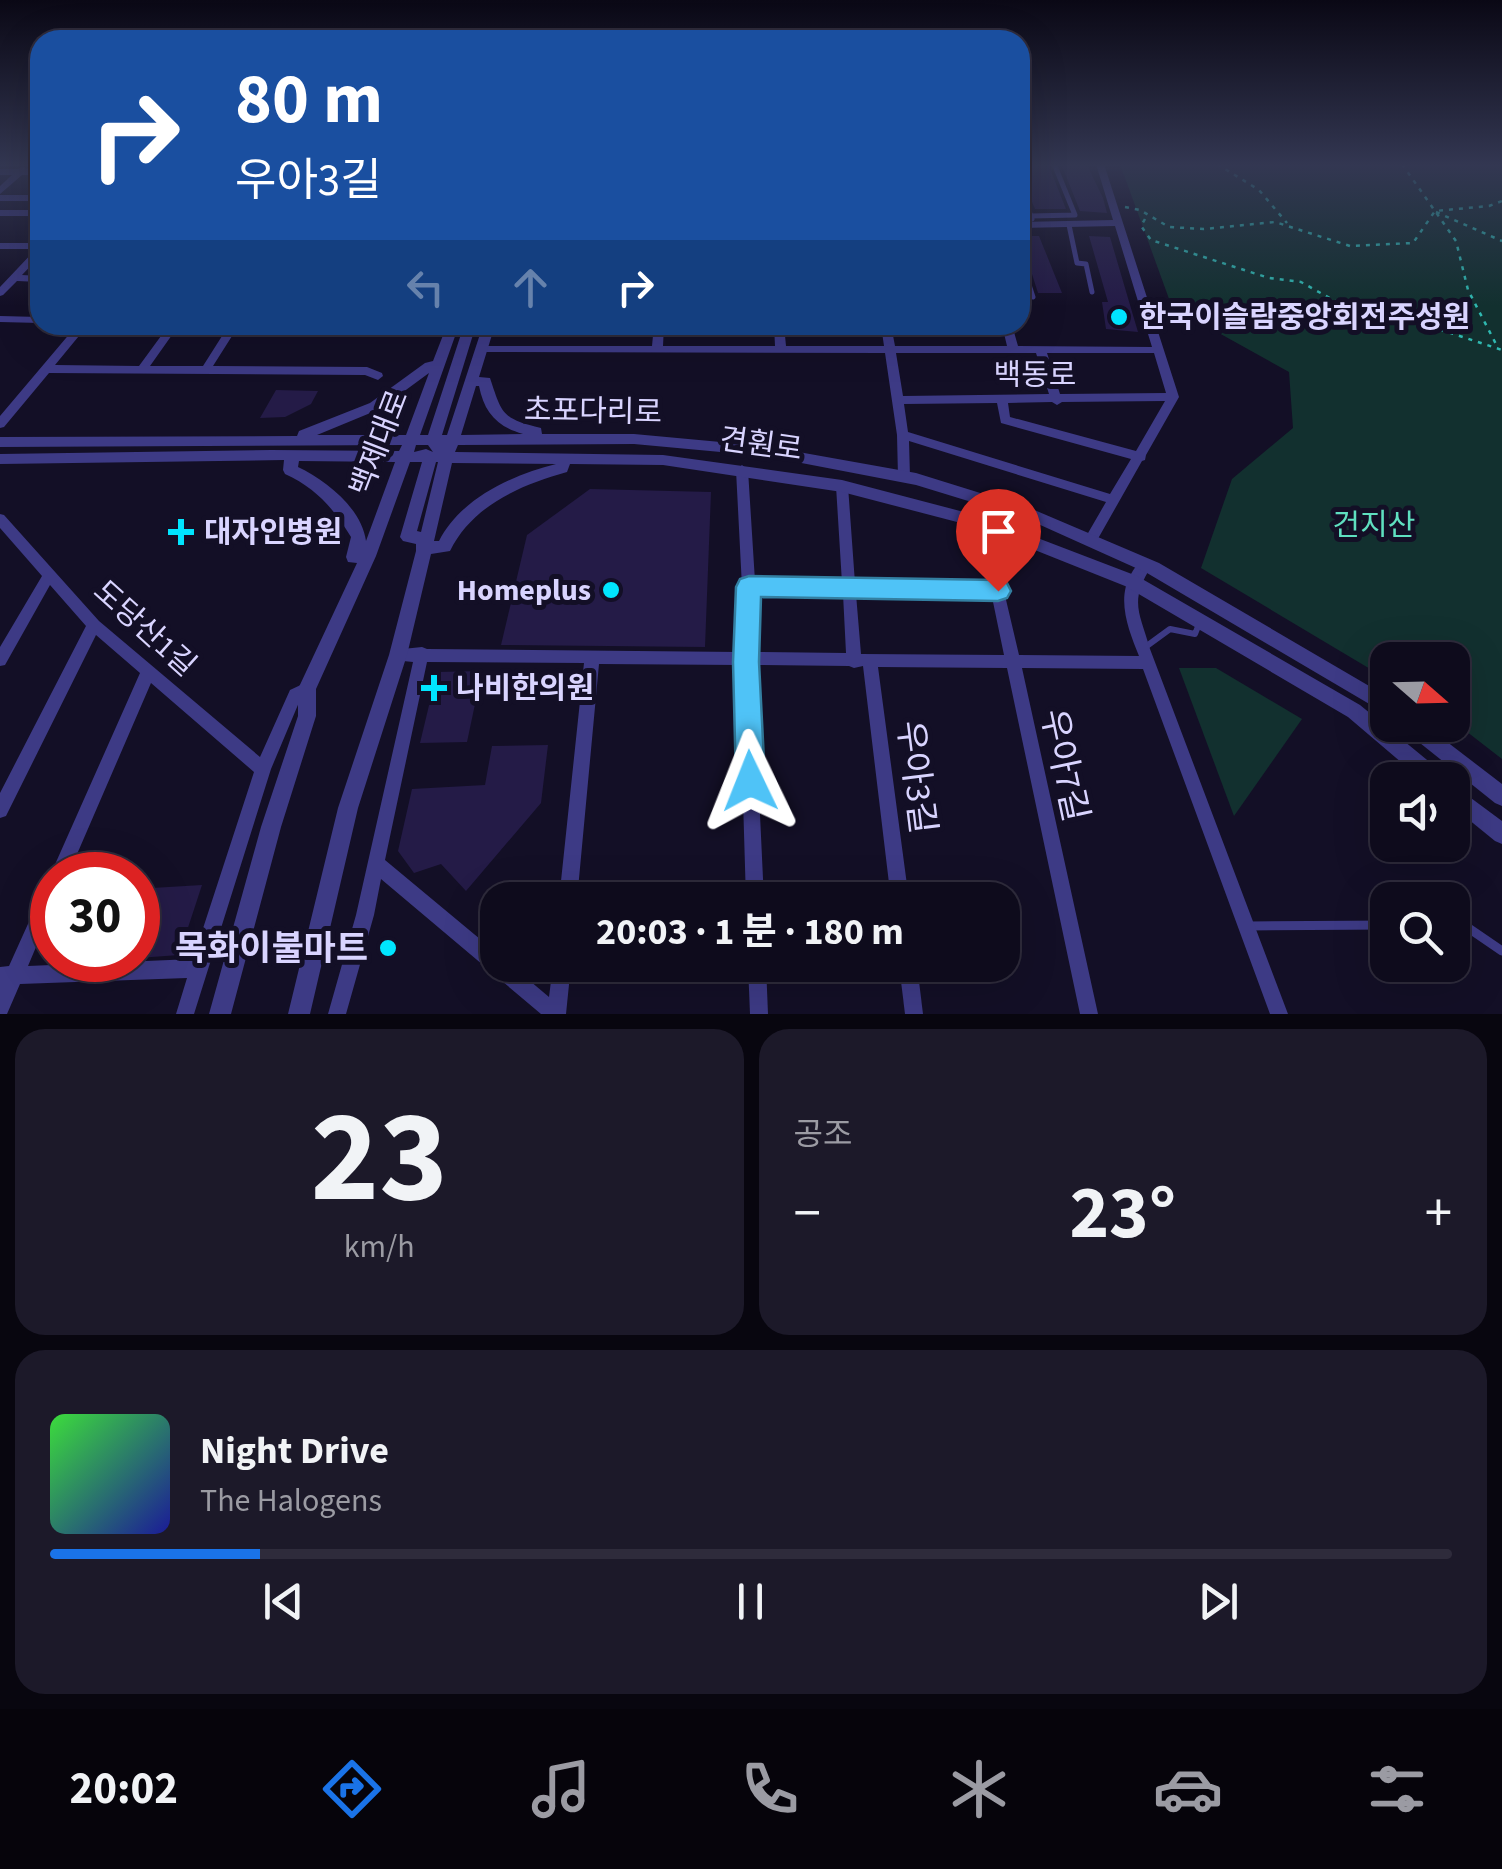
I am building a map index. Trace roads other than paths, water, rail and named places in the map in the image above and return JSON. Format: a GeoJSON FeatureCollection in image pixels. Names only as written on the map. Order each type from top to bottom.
{"type":"FeatureCollection","features":[{"type":"Feature","properties":{"kind":"street"},"geometry":{"type":"LineString","coordinates":[[1090,540],[1173,397],[1114,211]]}},
{"type":"Feature","properties":{"kind":"street"},"geometry":{"type":"LineString","coordinates":[[0,213],[30,213]]}},
{"type":"Feature","properties":{"kind":"street"},"geometry":{"type":"LineString","coordinates":[[1032,220],[1069,224],[1115,216]]}},
{"type":"Feature","properties":{"kind":"street"},"geometry":{"type":"LineString","coordinates":[[0,246],[30,248]]}},
{"type":"Feature","properties":{"kind":"street"},"geometry":{"type":"LineString","coordinates":[[0,293],[30,258]]}},
{"type":"Feature","properties":{"kind":"street"},"geometry":{"type":"LineString","coordinates":[[0,319],[30,320]]}},
{"type":"Feature","properties":{"kind":"street"},"geometry":{"type":"LineString","coordinates":[[0,424],[74,335]]}},
{"type":"Feature","properties":{"kind":"street"},"geometry":{"type":"LineString","coordinates":[[141,371],[167,335]]}},
{"type":"Feature","properties":{"kind":"street"},"geometry":{"type":"LineString","coordinates":[[207,368],[228,335]]}},
{"type":"Feature","properties":{"kind":"street","name":"백제대로"},"geometry":{"type":"LineString","coordinates":[[220,1014],[271,828],[307,716],[306,688],[368,556],[450,335]]}},
{"type":"Feature","properties":{"kind":"street"},"geometry":{"type":"LineString","coordinates":[[467,335],[437,453],[408,538],[444,546],[448,537],[492,496],[537,472],[562,468],[564,458]]}},
{"type":"Feature","properties":{"kind":"street"},"geometry":{"type":"LineString","coordinates":[[451,442],[486,335]]}},
{"type":"Feature","properties":{"kind":"street"},"geometry":{"type":"LineString","coordinates":[[657,350],[658,335]]}},
{"type":"Feature","properties":{"kind":"street"},"geometry":{"type":"LineString","coordinates":[[779,335],[780,350]]}},
{"type":"Feature","properties":{"kind":"street"},"geometry":{"type":"LineString","coordinates":[[888,335],[903,435],[904,478]]}},
{"type":"Feature","properties":{"kind":"street"},"geometry":{"type":"LineString","coordinates":[[1009,335],[1014,350]]}},
{"type":"Feature","properties":{"kind":"street"},"geometry":{"type":"LineString","coordinates":[[483,349],[1158,350]]}},
{"type":"Feature","properties":{"kind":"street"},"geometry":{"type":"LineString","coordinates":[[1041,350],[1057,401]]}},
{"type":"Feature","properties":{"kind":"street"},"geometry":{"type":"LineString","coordinates":[[368,556],[354,557],[359,537],[336,498],[312,479],[290,470],[297,448],[304,435],[376,406],[430,366],[440,364]]}},
{"type":"Feature","properties":{"kind":"street"},"geometry":{"type":"LineString","coordinates":[[45,369],[367,371],[378,376]]}},
{"type":"Feature","properties":{"kind":"street"},"geometry":{"type":"LineString","coordinates":[[470,382],[484,382],[488,405],[501,419],[522,430],[550,433],[550,438]]}},
{"type":"Feature","properties":{"kind":"street","name":"백동로"},"geometry":{"type":"LineString","coordinates":[[898,400],[1173,397]]}},
{"type":"Feature","properties":{"kind":"street"},"geometry":{"type":"LineString","coordinates":[[1002,401],[1005,420],[1141,456]]}},
{"type":"Feature","properties":{"kind":"street"},"geometry":{"type":"LineString","coordinates":[[903,435],[1114,500]]}},
{"type":"Feature","properties":{"kind":"street","name":"초포다리로"},"geometry":{"type":"LineString","coordinates":[[0,442],[160,440],[437,453],[451,442],[634,438],[765,450],[904,478],[1032,515],[1146,565],[1370,696]]}},
{"type":"Feature","properties":{"kind":"street"},"geometry":{"type":"LineString","coordinates":[[0,460],[297,448]]}},
{"type":"Feature","properties":{"kind":"street","name":"견훤로"},"geometry":{"type":"LineString","coordinates":[[437,453],[663,460],[742,470],[842,486],[984,524],[1131,581],[1354,712],[1414,762]]}},
{"type":"Feature","properties":{"kind":"street"},"geometry":{"type":"LineString","coordinates":[[742,470],[749,587],[746,662],[754,882]]}},
{"type":"Feature","properties":{"kind":"street","name":"우아3길"},"geometry":{"type":"LineString","coordinates":[[842,486],[850,588],[897,882]]}},
{"type":"Feature","properties":{"kind":"street","name":"도당산1길"},"geometry":{"type":"LineString","coordinates":[[0,519],[94,626],[264,769]]}},
{"type":"Feature","properties":{"kind":"street"},"geometry":{"type":"LineString","coordinates":[[398,654],[592,660],[1012,663],[984,524]]}},
{"type":"Feature","properties":{"kind":"street"},"geometry":{"type":"LineString","coordinates":[[300,1014],[348,808],[398,654],[424,543]]}},
{"type":"Feature","properties":{"kind":"street"},"geometry":{"type":"LineString","coordinates":[[1146,565],[1131,581],[1128,592],[1146,656],[1278,1014]]}},
{"type":"Feature","properties":{"kind":"street"},"geometry":{"type":"LineString","coordinates":[[0,660],[7,635],[50,574]]}},
{"type":"Feature","properties":{"kind":"street"},"geometry":{"type":"LineString","coordinates":[[749,587],[998,591]]}},
{"type":"Feature","properties":{"kind":"street"},"geometry":{"type":"LineString","coordinates":[[0,810],[94,626]]}},
{"type":"Feature","properties":{"kind":"street"},"geometry":{"type":"LineString","coordinates":[[337,1014],[376,863],[422,654]]}},
{"type":"Feature","properties":{"kind":"street","name":"우아7길"},"geometry":{"type":"LineString","coordinates":[[1090,1014],[1012,663],[1146,656]]}},
{"type":"Feature","properties":{"kind":"street"},"geometry":{"type":"LineString","coordinates":[[570,882],[592,660]]}},
{"type":"Feature","properties":{"kind":"street"},"geometry":{"type":"LineString","coordinates":[[69,852],[149,670]]}},
{"type":"Feature","properties":{"kind":"street","name":"백제대로"},"geometry":{"type":"LineString","coordinates":[[185,1014],[264,769],[295,695],[306,688]]}},
{"type":"Feature","properties":{"kind":"street"},"geometry":{"type":"LineString","coordinates":[[1433,742],[1502,796]]}},
{"type":"Feature","properties":{"kind":"street"},"geometry":{"type":"LineString","coordinates":[[1470,808],[1502,834]]}},
{"type":"Feature","properties":{"kind":"street"},"geometry":{"type":"LineString","coordinates":[[376,863],[556,1014]]}},
{"type":"Feature","properties":{"kind":"street"},"geometry":{"type":"LineString","coordinates":[[0,1009],[7,976],[30,932]]}},
{"type":"Feature","properties":{"kind":"street"},"geometry":{"type":"LineString","coordinates":[[7,976],[199,968]]}},
{"type":"Feature","properties":{"kind":"street"},"geometry":{"type":"LineString","coordinates":[[556,1014],[560,982]]}},
{"type":"Feature","properties":{"kind":"street"},"geometry":{"type":"LineString","coordinates":[[758,982],[759,1014]]}},
{"type":"Feature","properties":{"kind":"street"},"geometry":{"type":"LineString","coordinates":[[910,982],[914,1014]]}},
{"type":"Feature","properties":{"kind":"lane"},"geometry":{"type":"LineString","coordinates":[[1030,215],[1032,220],[1075,216],[1073,211]]}},
{"type":"Feature","properties":{"kind":"lane"},"geometry":{"type":"LineString","coordinates":[[1069,224],[1078,263],[1086,264],[1092,292]]}},
{"type":"Feature","properties":{"kind":"lane"},"geometry":{"type":"LineString","coordinates":[[1030,288],[1033,297]]}},
{"type":"Feature","properties":{"kind":"lane"},"geometry":{"type":"LineString","coordinates":[[1146,656],[1170,630],[1195,634],[1200,622]]}},
{"type":"Feature","properties":{"kind":"lane"},"geometry":{"type":"LineString","coordinates":[[1248,926],[1370,925]]}},
{"type":"Feature","properties":{"kind":"lane"},"geometry":{"type":"LineString","coordinates":[[1470,929],[1502,951]]}},
{"type":"Feature","properties":{"kind":"place","name":"한국이슬람중앙회전주성원"},"geometry":{"type":"Point","coordinates":[1119,317]}},
{"type":"Feature","properties":{"kind":"place","name":"대자인병원"},"geometry":{"type":"Point","coordinates":[181,532]}},
{"type":"Feature","properties":{"kind":"place","name":"Homeplus"},"geometry":{"type":"Point","coordinates":[611,590]}},
{"type":"Feature","properties":{"kind":"place","name":"나비한의원"},"geometry":{"type":"Point","coordinates":[434,688]}},
{"type":"Feature","properties":{"kind":"place","name":"목화이불마트"},"geometry":{"type":"Point","coordinates":[388,948]}},
{"type":"Feature","properties":{"kind":"park label","name":"건지산"},"geometry":{"type":"Point","coordinates":[1374,525]}}]}
